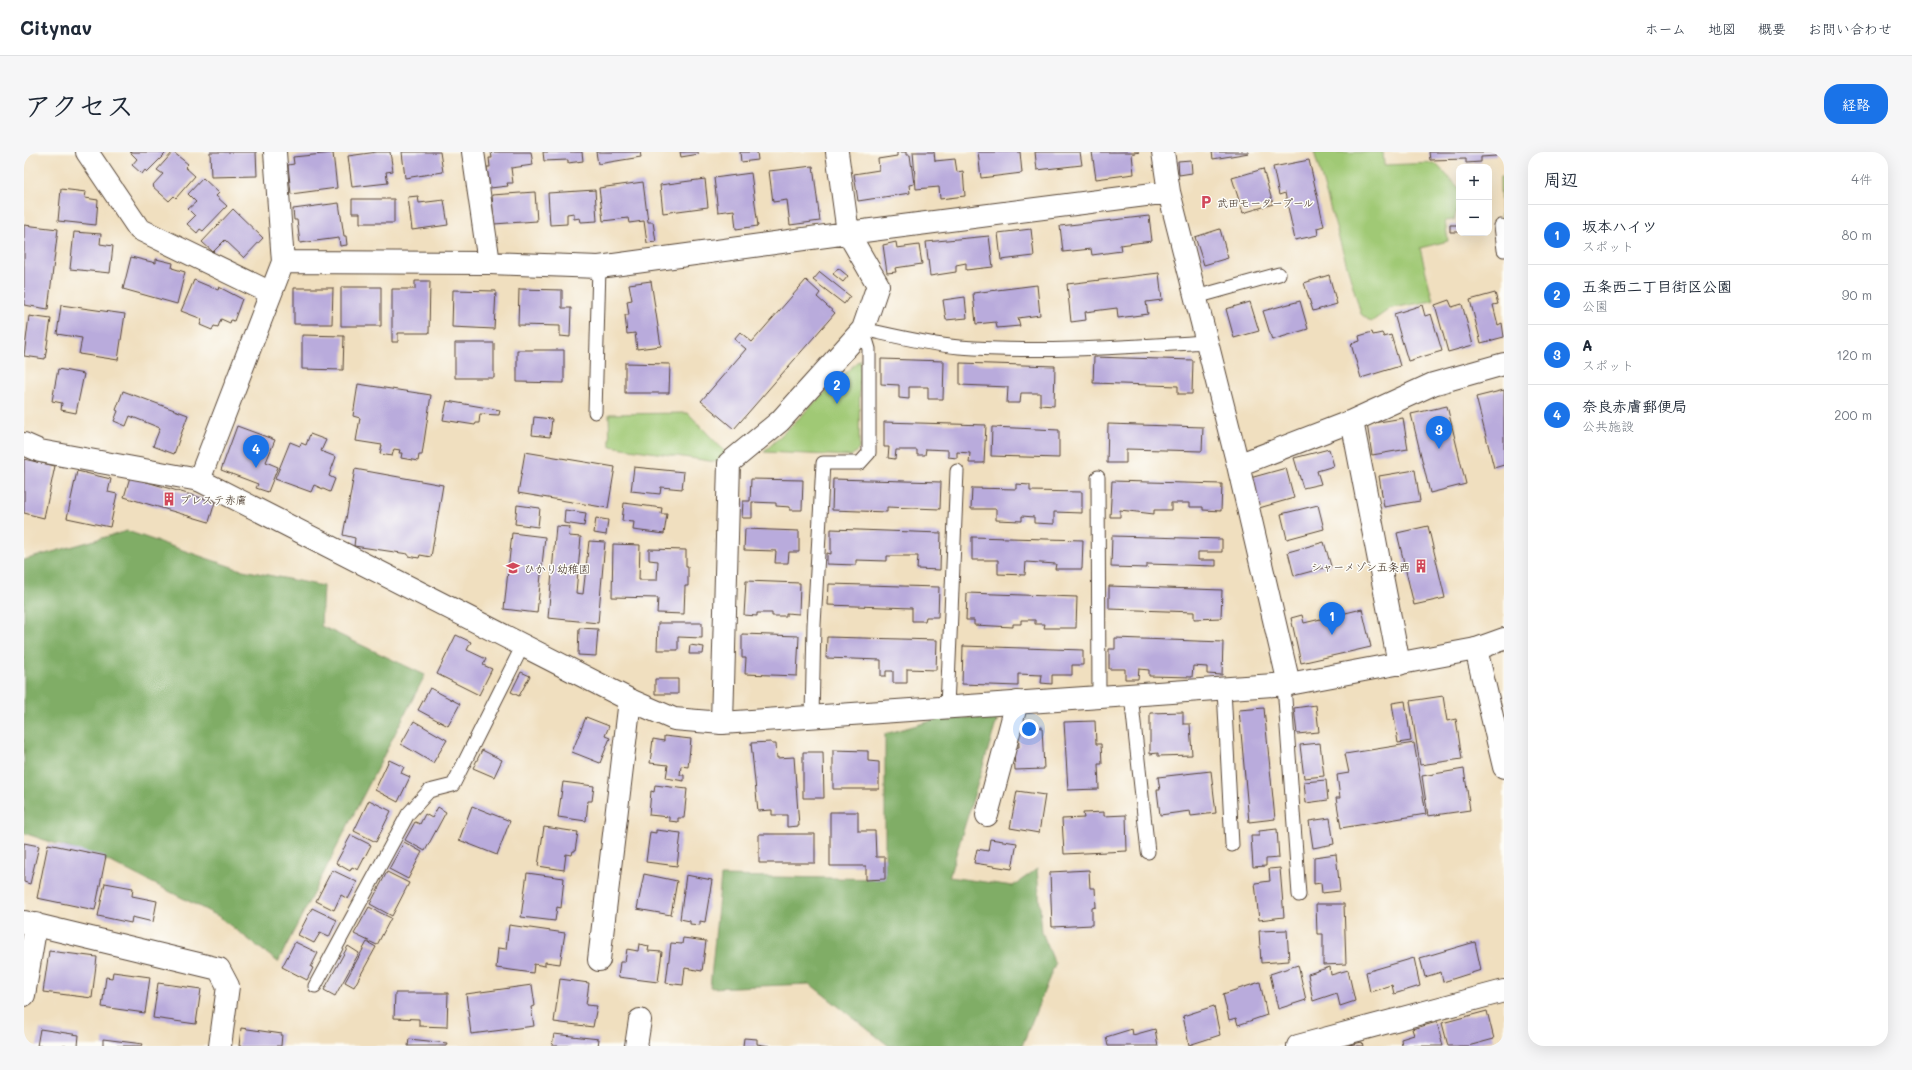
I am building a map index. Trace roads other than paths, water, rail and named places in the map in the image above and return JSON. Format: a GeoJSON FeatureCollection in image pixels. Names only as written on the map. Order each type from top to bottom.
{"type":"FeatureCollection","features":[{"type":"Feature","properties":{"kind":"street"},"geometry":{"type":"LineString","coordinates":[[87,152],[139,230],[271,293]]}},
{"type":"Feature","properties":{"kind":"street"},"geometry":{"type":"LineString","coordinates":[[199,480],[283,262],[275,152]]}},
{"type":"Feature","properties":{"kind":"street"},"geometry":{"type":"LineString","coordinates":[[473,152],[488,264]]}},
{"type":"Feature","properties":{"kind":"street"},"geometry":{"type":"LineString","coordinates":[[722,723],[730,463],[780,421],[863,329],[878,285],[848,233],[837,152]]}},
{"type":"Feature","properties":{"kind":"street"},"geometry":{"type":"LineString","coordinates":[[1163,152],[1169,192],[1238,465],[1286,685]]}},
{"type":"Feature","properties":{"kind":"street"},"geometry":{"type":"LineString","coordinates":[[283,262],[488,264],[599,267],[848,233],[1169,192]]}},
{"type":"Feature","properties":{"kind":"street"},"geometry":{"type":"LineString","coordinates":[[1238,465],[1352,421],[1433,384],[1504,364]]}},
{"type":"Feature","properties":{"kind":"street"},"geometry":{"type":"LineString","coordinates":[[1352,421],[1399,664]]}},
{"type":"Feature","properties":{"kind":"street"},"geometry":{"type":"LineString","coordinates":[[24,444],[40,451],[199,480],[630,700],[674,719],[722,723],[1286,685],[1476,650],[1504,639]]}},
{"type":"Feature","properties":{"kind":"street"},"geometry":{"type":"LineString","coordinates":[[1476,650],[1504,767]]}},
{"type":"Feature","properties":{"kind":"street"},"geometry":{"type":"LineString","coordinates":[[599,960],[630,700]]}},
{"type":"Feature","properties":{"kind":"street"},"geometry":{"type":"LineString","coordinates":[[987,815],[1017,702]]}},
{"type":"Feature","properties":{"kind":"street"},"geometry":{"type":"LineString","coordinates":[[24,995],[30,923],[219,969],[228,986],[220,1046]]}},
{"type":"Feature","properties":{"kind":"street"},"geometry":{"type":"LineString","coordinates":[[1298,1046],[1504,991]]}},
{"type":"Feature","properties":{"kind":"street"},"geometry":{"type":"LineString","coordinates":[[636,1046],[640,1020]]}},
{"type":"Feature","properties":{"kind":"lane"},"geometry":{"type":"LineString","coordinates":[[1501,226],[1504,250]]}},
{"type":"Feature","properties":{"kind":"lane"},"geometry":{"type":"LineString","coordinates":[[595,412],[599,267]]}},
{"type":"Feature","properties":{"kind":"lane"},"geometry":{"type":"LineString","coordinates":[[1196,298],[1279,274]]}},
{"type":"Feature","properties":{"kind":"lane"},"geometry":{"type":"LineString","coordinates":[[812,717],[814,625],[823,463],[860,462],[869,453],[869,349],[863,329],[958,347],[1072,349],[1207,342]]}},
{"type":"Feature","properties":{"kind":"lane"},"geometry":{"type":"LineString","coordinates":[[948,707],[957,472]]}},
{"type":"Feature","properties":{"kind":"lane"},"geometry":{"type":"LineString","coordinates":[[1098,477],[1099,697]]}},
{"type":"Feature","properties":{"kind":"lane"},"geometry":{"type":"LineString","coordinates":[[315,986],[408,814],[429,791],[453,786],[523,645]]}},
{"type":"Feature","properties":{"kind":"lane"},"geometry":{"type":"LineString","coordinates":[[1286,685],[1299,895]]}},
{"type":"Feature","properties":{"kind":"lane"},"geometry":{"type":"LineString","coordinates":[[1224,689],[1232,845]]}},
{"type":"Feature","properties":{"kind":"lane"},"geometry":{"type":"LineString","coordinates":[[1131,695],[1148,852]]}},
{"type":"Feature","properties":{"kind":"place","name":"武田モータープール"},"geometry":{"type":"Point","coordinates":[1206,202]}},
{"type":"Feature","properties":{"kind":"place","name":"五条西二丁目街区公園"},"geometry":{"type":"Point","coordinates":[837,404]}},
{"type":"Feature","properties":{"kind":"place","name":"A"},"geometry":{"type":"Point","coordinates":[1439,449]}},
{"type":"Feature","properties":{"kind":"place","name":"奈良赤膚郵便局"},"geometry":{"type":"Point","coordinates":[256,468]}},
{"type":"Feature","properties":{"kind":"place","name":"プレステ赤膚"},"geometry":{"type":"Point","coordinates":[169,499]}},
{"type":"Feature","properties":{"kind":"place","name":"シャーメゾン五条西"},"geometry":{"type":"Point","coordinates":[1421,566]}},
{"type":"Feature","properties":{"kind":"place","name":"ひかり幼稚園"},"geometry":{"type":"Point","coordinates":[513,568]}},
{"type":"Feature","properties":{"kind":"place","name":"坂本ハイツ"},"geometry":{"type":"Point","coordinates":[1332,635]}}]}
